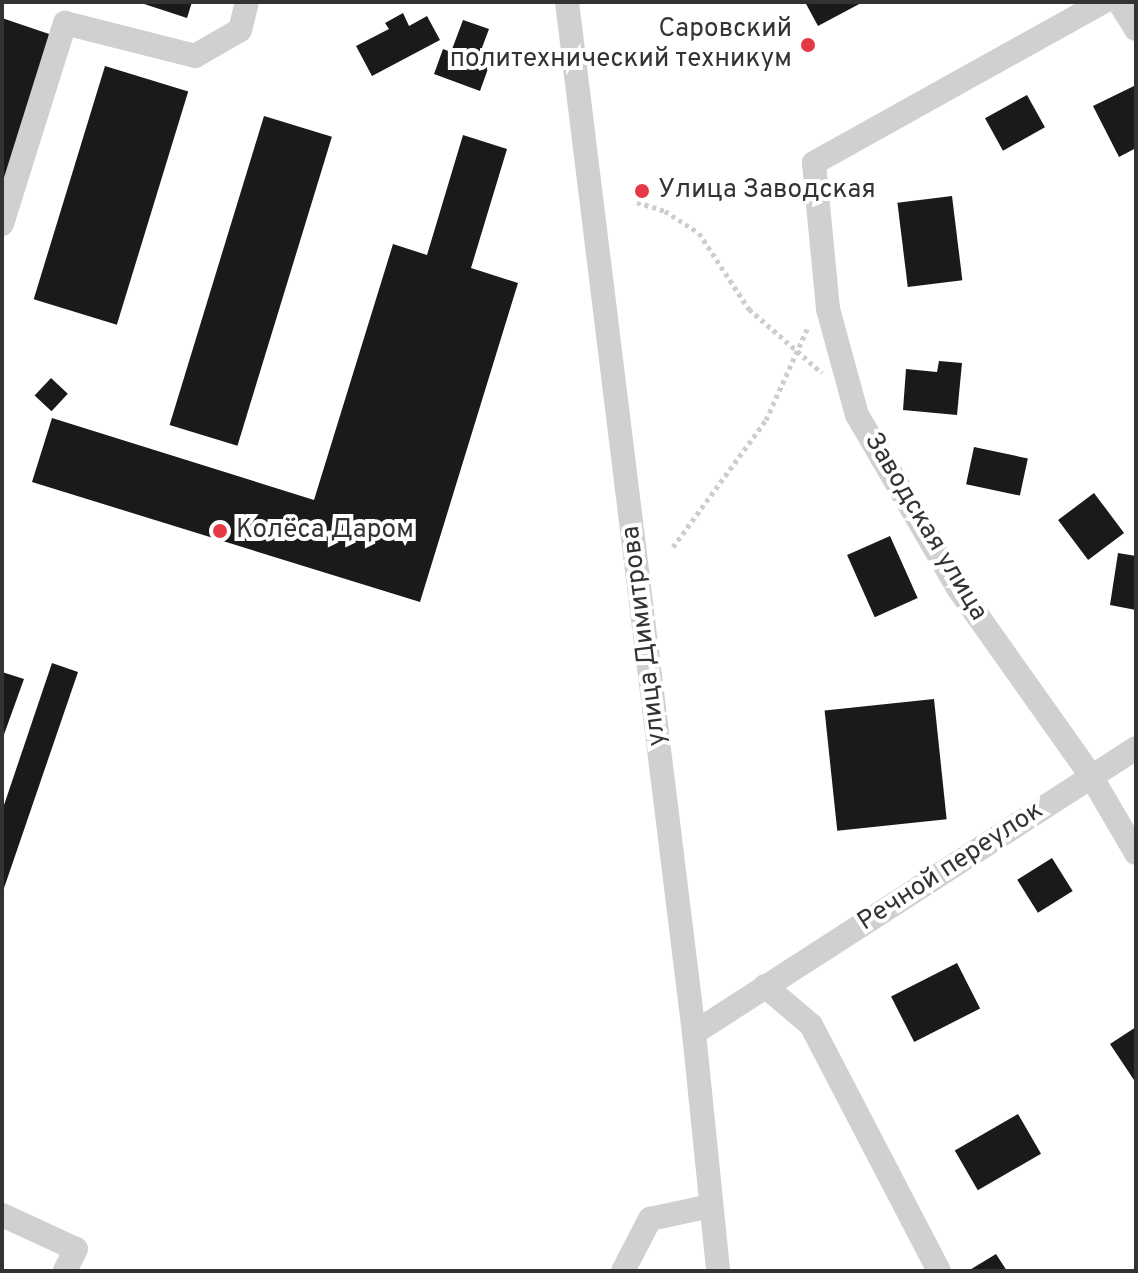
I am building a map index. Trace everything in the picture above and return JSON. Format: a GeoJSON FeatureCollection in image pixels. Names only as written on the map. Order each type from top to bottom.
{"type":"FeatureCollection","features":[{"type":"Feature","properties":{"kind":"street"},"geometry":{"type":"LineString","coordinates":[[2,224],[65,23],[195,56],[240,30],[247,2]]}},
{"type":"Feature","properties":{"kind":"street","name":"улица Димитрова"},"geometry":{"type":"LineString","coordinates":[[567,2],[694,1033],[718,1271]]}},
{"type":"Feature","properties":{"kind":"street","name":"Заводская улица"},"geometry":{"type":"LineString","coordinates":[[1103,2],[814,163],[828,309],[857,415],[958,588],[1091,776],[1136,853]]}},
{"type":"Feature","properties":{"kind":"street"},"geometry":{"type":"LineString","coordinates":[[1119,2],[1136,29]]}},
{"type":"Feature","properties":{"kind":"street","name":"Речной переулок"},"geometry":{"type":"LineString","coordinates":[[694,1033],[1136,748]]}},
{"type":"Feature","properties":{"kind":"street"},"geometry":{"type":"LineString","coordinates":[[765,986],[811,1025],[939,1271]]}},
{"type":"Feature","properties":{"kind":"street"},"geometry":{"type":"LineString","coordinates":[[623,1271],[650,1219],[711,1206]]}},
{"type":"Feature","properties":{"kind":"street"},"geometry":{"type":"LineString","coordinates":[[2,1215],[76,1249],[65,1271]]}},
{"type":"Feature","properties":{"kind":"path"},"geometry":{"type":"LineString","coordinates":[[637,202],[665,211],[699,233],[749,309],[798,354],[850,388]]}},
{"type":"Feature","properties":{"kind":"path"},"geometry":{"type":"LineString","coordinates":[[673,547],[766,420],[809,325]]}},
{"type":"Feature","properties":{"kind":"building"},"geometry":{"type":"Polygon","coordinates":[[[138,2],[192,2],[187,18],[138,2]]]}},
{"type":"Feature","properties":{"kind":"building"},"geometry":{"type":"Polygon","coordinates":[[[805,2],[863,2],[818,26],[805,2]]]}},
{"type":"Feature","properties":{"kind":"building"},"geometry":{"type":"Polygon","coordinates":[[[403,13],[409,26],[427,16],[440,40],[372,76],[356,46],[389,29],[385,23],[403,13]]]}},
{"type":"Feature","properties":{"kind":"building"},"geometry":{"type":"Polygon","coordinates":[[[2,18],[52,35],[2,186],[2,18]]]}},
{"type":"Feature","properties":{"kind":"building"},"geometry":{"type":"Polygon","coordinates":[[[463,20],[489,29],[477,61],[489,66],[480,91],[434,74],[443,49],[451,52],[463,20]]]}},
{"type":"Feature","properties":{"kind":"building"},"geometry":{"type":"Polygon","coordinates":[[[105,66],[188,91],[117,325],[34,299],[105,66]]]}},
{"type":"Feature","properties":{"kind":"building"},"geometry":{"type":"Polygon","coordinates":[[[1136,85],[1136,148],[1119,157],[1093,106],[1136,85]]]}},
{"type":"Feature","properties":{"kind":"building"},"geometry":{"type":"Polygon","coordinates":[[[1027,95],[1045,127],[1003,151],[985,118],[1027,95]]]}},
{"type":"Feature","properties":{"kind":"building"},"geometry":{"type":"Polygon","coordinates":[[[264,116],[332,137],[237,446],[170,425],[264,116]]]}},
{"type":"Feature","properties":{"kind":"building"},"geometry":{"type":"Polygon","coordinates":[[[463,135],[507,149],[471,268],[518,283],[420,602],[32,482],[52,418],[314,500],[393,244],[427,255],[463,135]]]}},
{"type":"Feature","properties":{"kind":"building"},"geometry":{"type":"Polygon","coordinates":[[[952,196],[962,280],[908,287],[897,203],[952,196]]]}},
{"type":"Feature","properties":{"kind":"building"},"geometry":{"type":"Polygon","coordinates":[[[939,361],[962,363],[957,415],[903,410],[906,369],[937,372],[939,361]]]}},
{"type":"Feature","properties":{"kind":"building"},"geometry":{"type":"Polygon","coordinates":[[[51,378],[68,394],[51,411],[35,396],[51,378]]]}},
{"type":"Feature","properties":{"kind":"building"},"geometry":{"type":"Polygon","coordinates":[[[974,447],[1028,458],[1020,496],[966,484],[974,447]]]}},
{"type":"Feature","properties":{"kind":"building"},"geometry":{"type":"Polygon","coordinates":[[[1094,493],[1124,533],[1088,560],[1058,520],[1094,493]]]}},
{"type":"Feature","properties":{"kind":"building"},"geometry":{"type":"Polygon","coordinates":[[[890,536],[918,598],[875,617],[847,555],[890,536]]]}},
{"type":"Feature","properties":{"kind":"building"},"geometry":{"type":"Polygon","coordinates":[[[1118,553],[1136,556],[1136,610],[1110,605],[1118,553]]]}},
{"type":"Feature","properties":{"kind":"building"},"geometry":{"type":"Polygon","coordinates":[[[52,663],[78,672],[2,894],[2,811],[52,663]]]}},
{"type":"Feature","properties":{"kind":"building"},"geometry":{"type":"Polygon","coordinates":[[[2,672],[24,679],[2,740],[2,672]]]}},
{"type":"Feature","properties":{"kind":"building"},"geometry":{"type":"Polygon","coordinates":[[[934,699],[947,819],[837,831],[825,710],[934,699]]]}},
{"type":"Feature","properties":{"kind":"building"},"geometry":{"type":"Polygon","coordinates":[[[1052,858],[1073,891],[1038,913],[1017,880],[1052,858]]]}},
{"type":"Feature","properties":{"kind":"building"},"geometry":{"type":"Polygon","coordinates":[[[957,963],[980,1008],[914,1042],[891,997],[957,963]]]}},
{"type":"Feature","properties":{"kind":"building"},"geometry":{"type":"Polygon","coordinates":[[[1136,1027],[1136,1079],[1134,1080],[1110,1044],[1136,1027]]]}},
{"type":"Feature","properties":{"kind":"building"},"geometry":{"type":"Polygon","coordinates":[[[1018,1114],[1041,1154],[978,1190],[955,1150],[1018,1114]]]}},
{"type":"Feature","properties":{"kind":"building"},"geometry":{"type":"Polygon","coordinates":[[[996,1254],[1007,1271],[968,1271],[996,1254]]]}},
{"type":"Feature","properties":{"kind":"place","name":"Саровский политехнический техникум"},"geometry":{"type":"Point","coordinates":[808,45]}},
{"type":"Feature","properties":{"kind":"place","name":"Улица Заводская"},"geometry":{"type":"Point","coordinates":[642,191]}},
{"type":"Feature","properties":{"kind":"place","name":"Колёса Даром"},"geometry":{"type":"Point","coordinates":[220,531]}}]}
